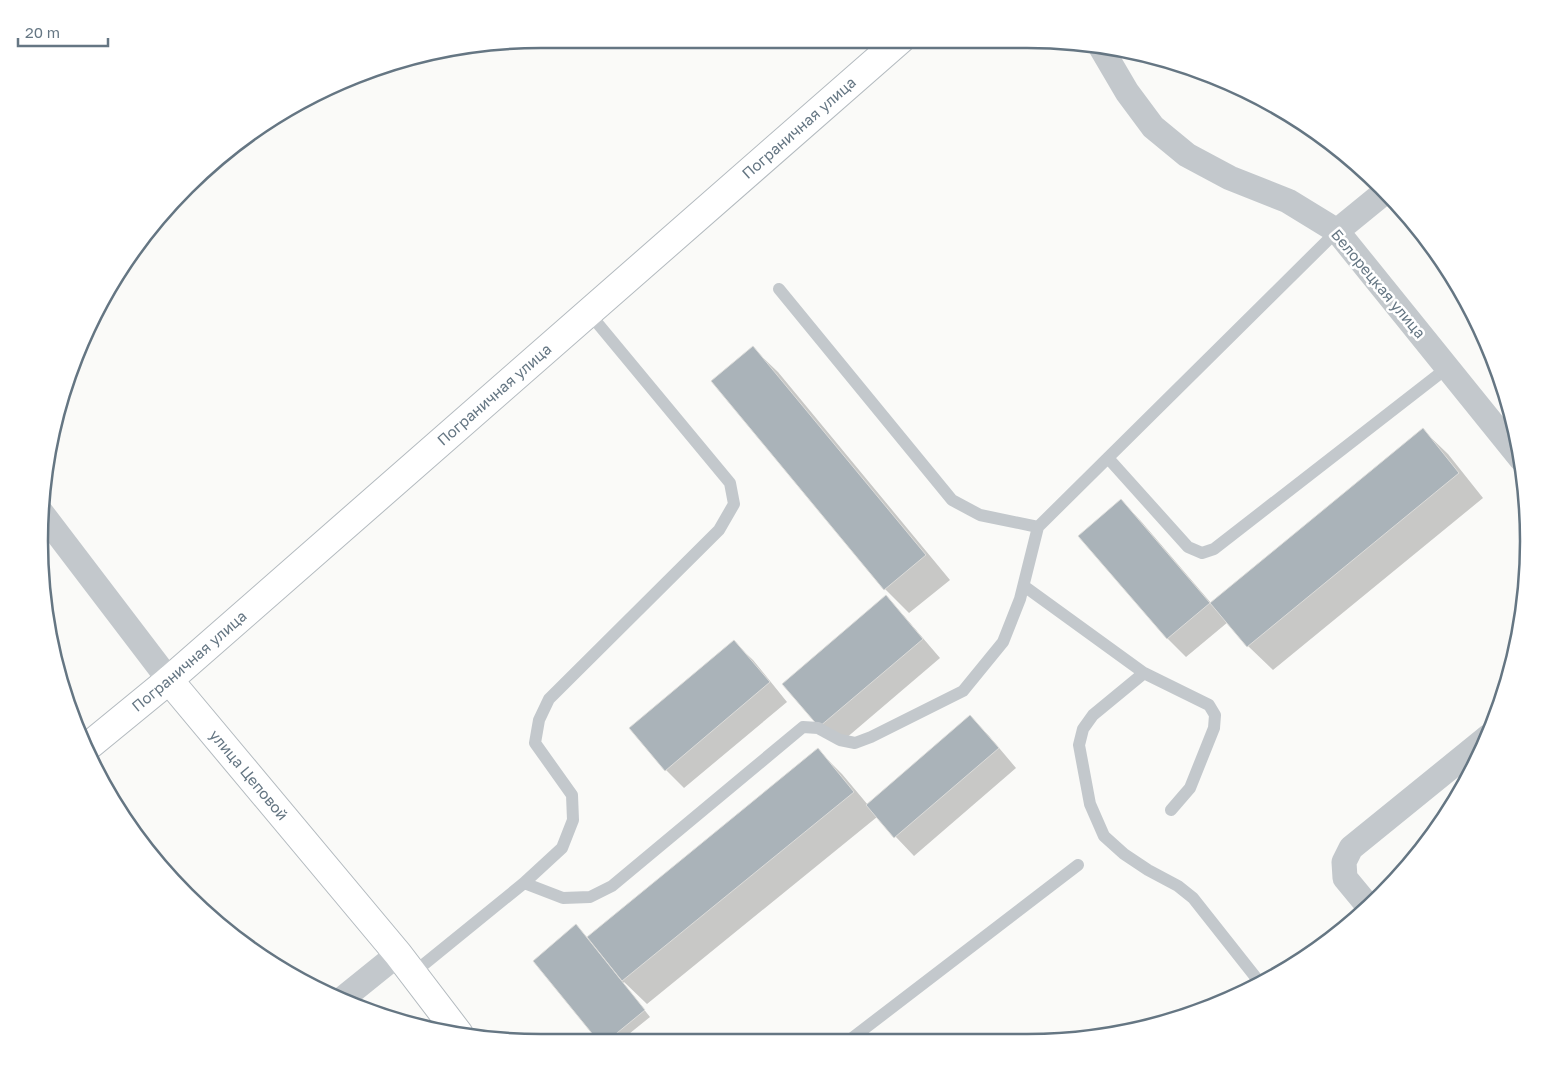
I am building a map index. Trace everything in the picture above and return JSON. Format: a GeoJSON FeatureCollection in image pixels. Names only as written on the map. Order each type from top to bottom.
{"type":"FeatureCollection","features":[{"type":"Feature","properties":{"kind":"street","name":"Пограничная улица"},"geometry":{"type":"LineString","coordinates":[[91,744],[169,680],[891,48]]}},
{"type":"Feature","properties":{"kind":"street","name":"Белорецкая улица"},"geometry":{"type":"LineString","coordinates":[[1105,54],[1127,92],[1153,127],[1187,154],[1230,178],[1288,201],[1337,231],[1512,448]]}},
{"type":"Feature","properties":{"kind":"street"},"geometry":{"type":"LineString","coordinates":[[1337,231],[1380,196]]}},
{"type":"Feature","properties":{"kind":"street","name":"улица Цеповой"},"geometry":{"type":"LineString","coordinates":[[49,522],[169,680],[405,964],[452,1025]]}},
{"type":"Feature","properties":{"kind":"street"},"geometry":{"type":"LineString","coordinates":[[1364,901],[1345,878],[1344,862],[1351,848],[1475,747]]}},
{"type":"Feature","properties":{"kind":"street"},"geometry":{"type":"LineString","coordinates":[[350,995],[405,964]]}},
{"type":"Feature","properties":{"kind":"lane"},"geometry":{"type":"LineString","coordinates":[[524,882],[563,898],[590,897],[612,886],[803,727],[818,728],[840,740],[855,742],[871,737],[962,691],[1003,642],[1024,586],[1038,527],[1337,231]]}},
{"type":"Feature","properties":{"kind":"lane"},"geometry":{"type":"LineString","coordinates":[[779,289],[952,500],[980,515],[1038,527]]}},
{"type":"Feature","properties":{"kind":"lane"},"geometry":{"type":"LineString","coordinates":[[405,964],[524,882],[562,848],[573,820],[572,795],[535,743],[538,720],[549,699],[719,530],[734,504],[730,483],[588,312]]}},
{"type":"Feature","properties":{"kind":"lane"},"geometry":{"type":"LineString","coordinates":[[1108,458],[1188,547],[1202,553],[1214,549],[1447,368]]}},
{"type":"Feature","properties":{"kind":"lane"},"geometry":{"type":"LineString","coordinates":[[1024,586],[1144,673],[1209,705],[1215,714],[1214,728],[1190,788],[1172,810]]}},
{"type":"Feature","properties":{"kind":"lane"},"geometry":{"type":"LineString","coordinates":[[1144,673],[1093,716],[1083,730],[1079,745],[1090,804],[1104,836],[1124,854],[1148,870],[1178,886],[1193,898],[1256,977]]}},
{"type":"Feature","properties":{"kind":"lane"},"geometry":{"type":"LineString","coordinates":[[857,1034],[1078,865]]}},
{"type":"Feature","properties":{"kind":"building"},"geometry":{"type":"Polygon","coordinates":[[[753,346],[926,555],[884,590],[711,381],[753,346]]]}},
{"type":"Feature","properties":{"kind":"building"},"geometry":{"type":"Polygon","coordinates":[[[1423,428],[1459,473],[1247,647],[1210,603],[1423,428]]]}},
{"type":"Feature","properties":{"kind":"building"},"geometry":{"type":"Polygon","coordinates":[[[1121,499],[1210,603],[1167,639],[1078,536],[1121,499]]]}},
{"type":"Feature","properties":{"kind":"building"},"geometry":{"type":"Polygon","coordinates":[[[886,595],[923,639],[819,727],[782,684],[886,595]]]}},
{"type":"Feature","properties":{"kind":"building"},"geometry":{"type":"Polygon","coordinates":[[[734,640],[770,682],[665,771],[629,728],[734,640]]]}},
{"type":"Feature","properties":{"kind":"building"},"geometry":{"type":"Polygon","coordinates":[[[970,715],[999,748],[894,838],[866,805],[970,715]]]}},
{"type":"Feature","properties":{"kind":"building"},"geometry":{"type":"Polygon","coordinates":[[[818,748],[854,792],[622,981],[587,937],[818,748]]]}},
{"type":"Feature","properties":{"kind":"building"},"geometry":{"type":"Polygon","coordinates":[[[576,924],[645,1010],[616,1034],[592,1034],[533,961],[576,924]]]}}]}
